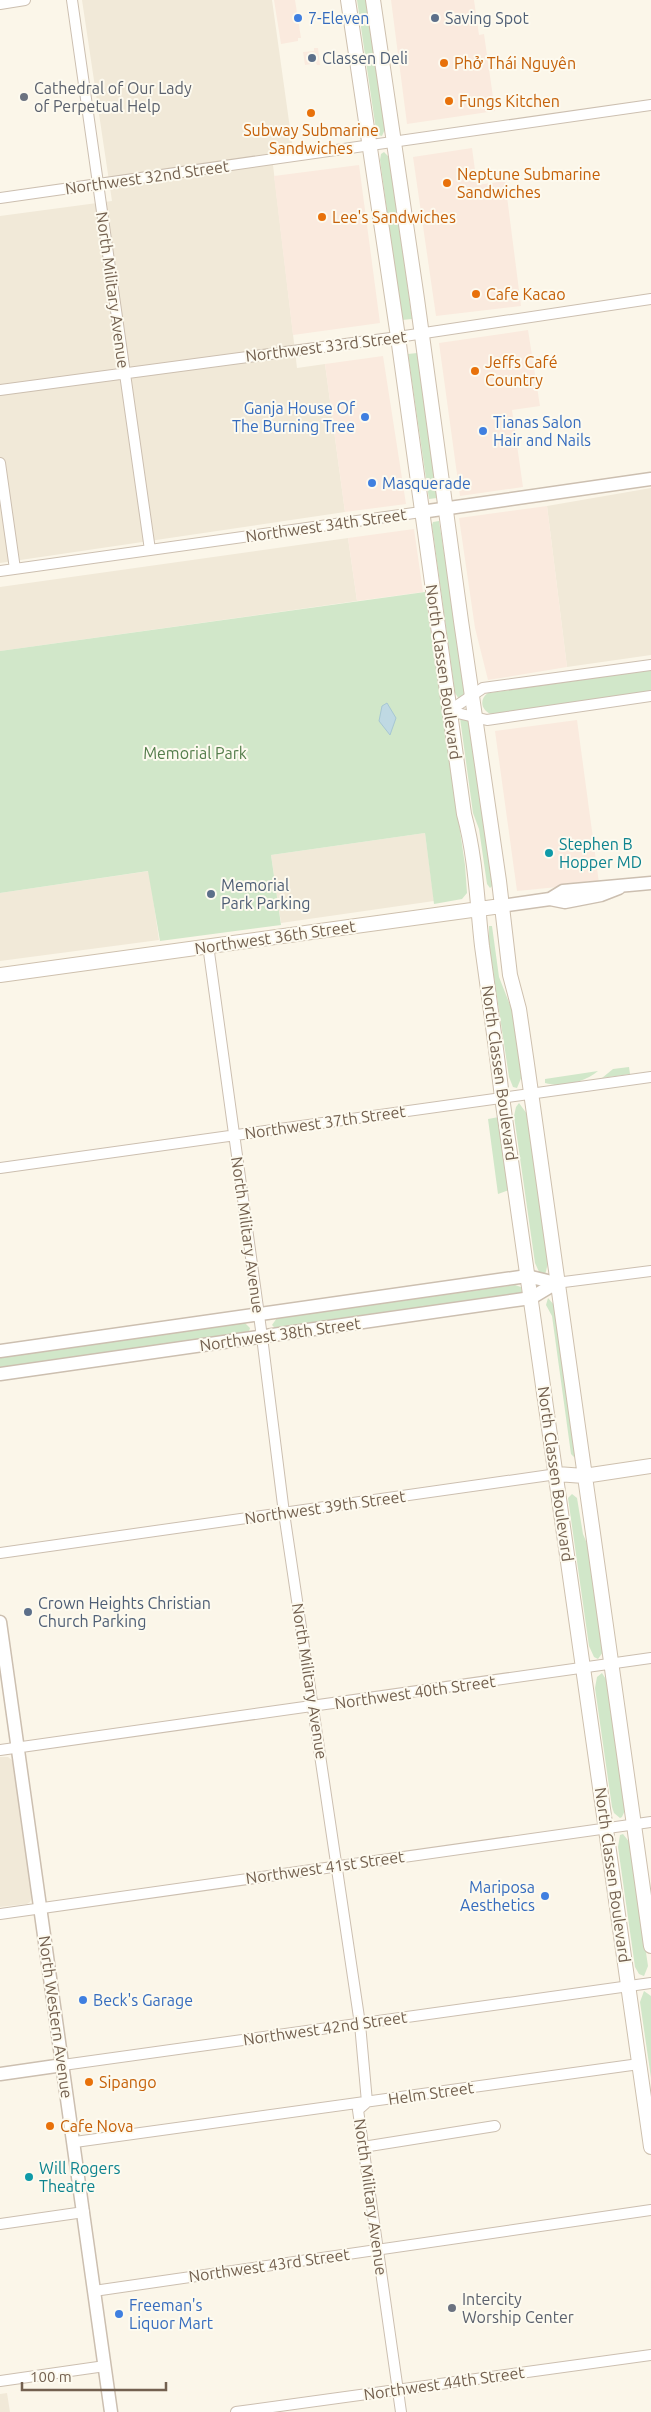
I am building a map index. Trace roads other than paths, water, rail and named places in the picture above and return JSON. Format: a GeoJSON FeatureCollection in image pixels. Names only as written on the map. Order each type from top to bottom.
{"type":"FeatureCollection","features":[{"type":"Feature","properties":{"kind":"main road","name":"North Classen Boulevard"},"geometry":{"type":"LineString","coordinates":[[348,0],[398,337],[464,814],[470,837],[502,1097],[651,2146]]}},
{"type":"Feature","properties":{"kind":"main road","name":"North Classen Boulevard"},"geometry":{"type":"LineString","coordinates":[[372,0],[447,508],[510,975],[519,1009],[527,1064],[556,1284],[651,1946]]}},
{"type":"Feature","properties":{"kind":"main road","name":"Northwest 36th Street"},"geometry":{"type":"LineString","coordinates":[[0,975],[502,906]]}},
{"type":"Feature","properties":{"kind":"main road","name":"Northwest 39th Street"},"geometry":{"type":"LineString","coordinates":[[556,1474],[584,1476],[651,1466]]}},
{"type":"Feature","properties":{"kind":"street"},"geometry":{"type":"LineString","coordinates":[[0,4],[25,0]]}},
{"type":"Feature","properties":{"kind":"street","name":"North Military Avenue"},"geometry":{"type":"LineString","coordinates":[[72,0],[150,550]]}},
{"type":"Feature","properties":{"kind":"street","name":"Northwest 32nd Street"},"geometry":{"type":"LineString","coordinates":[[0,198],[651,105]]}},
{"type":"Feature","properties":{"kind":"street","name":"Northwest 33rd Street"},"geometry":{"type":"LineString","coordinates":[[0,390],[422,334],[651,299]]}},
{"type":"Feature","properties":{"kind":"street"},"geometry":{"type":"LineString","coordinates":[[0,463],[15,569]]}},
{"type":"Feature","properties":{"kind":"street","name":"Northwest 34th Street"},"geometry":{"type":"LineString","coordinates":[[0,571],[651,479]]}},
{"type":"Feature","properties":{"kind":"street"},"geometry":{"type":"LineString","coordinates":[[449,711],[483,688],[651,665]]}},
{"type":"Feature","properties":{"kind":"street"},"geometry":{"type":"LineString","coordinates":[[449,711],[487,720],[651,696]]}},
{"type":"Feature","properties":{"kind":"street","name":"Northwest 36th Street"},"geometry":{"type":"LineString","coordinates":[[502,906],[550,899],[563,891],[619,888],[651,883]]}},
{"type":"Feature","properties":{"kind":"street","name":"North Military Avenue"},"geometry":{"type":"LineString","coordinates":[[208,945],[262,1336],[284,1512],[360,2024],[367,2102],[358,2110],[401,2412]]}},
{"type":"Feature","properties":{"kind":"street","name":"Northwest 37th Street"},"geometry":{"type":"LineString","coordinates":[[0,1168],[651,1077]]}},
{"type":"Feature","properties":{"kind":"street","name":"Northwest 38th Street"},"geometry":{"type":"LineString","coordinates":[[0,1374],[531,1298],[556,1284],[651,1271]]}},
{"type":"Feature","properties":{"kind":"street","name":"Northwest 38th Street"},"geometry":{"type":"LineString","coordinates":[[0,1351],[528,1276],[556,1284]]}},
{"type":"Feature","properties":{"kind":"street","name":"Northwest 39th Street"},"geometry":{"type":"LineString","coordinates":[[0,1553],[556,1474]]}},
{"type":"Feature","properties":{"kind":"street","name":"North Western Avenue"},"geometry":{"type":"LineString","coordinates":[[0,1622],[75,2142],[111,2412]]}},
{"type":"Feature","properties":{"kind":"street","name":"Northwest 40th Street"},"geometry":{"type":"LineString","coordinates":[[0,1750],[651,1658]]}},
{"type":"Feature","properties":{"kind":"street","name":"Northwest 41st Street"},"geometry":{"type":"LineString","coordinates":[[0,1914],[651,1822]]}},
{"type":"Feature","properties":{"kind":"street","name":"Northwest 42nd Street"},"geometry":{"type":"LineString","coordinates":[[0,2074],[651,1983]]}},
{"type":"Feature","properties":{"kind":"street","name":"Helm Street"},"geometry":{"type":"LineString","coordinates":[[75,2142],[639,2064]]}},
{"type":"Feature","properties":{"kind":"street"},"geometry":{"type":"LineString","coordinates":[[363,2146],[495,2126]]}},
{"type":"Feature","properties":{"kind":"street","name":"Northwest 43rd Street"},"geometry":{"type":"LineString","coordinates":[[94,2291],[651,2210]]}},
{"type":"Feature","properties":{"kind":"street"},"geometry":{"type":"LineString","coordinates":[[0,2224],[84,2212]]}},
{"type":"Feature","properties":{"kind":"street","name":"Northwest 44th Street"},"geometry":{"type":"LineString","coordinates":[[236,2412],[651,2356]]}},
{"type":"Feature","properties":{"kind":"street"},"geometry":{"type":"LineString","coordinates":[[0,2381],[105,2366]]}},
{"type":"Feature","properties":{"kind":"water"},"geometry":{"type":"Polygon","coordinates":[[[387,703],[396,718],[390,735],[379,721],[382,706],[387,703]]]}},
{"type":"Feature","properties":{"kind":"place","name":"7-Eleven"},"geometry":{"type":"Point","coordinates":[298,18]}},
{"type":"Feature","properties":{"kind":"place","name":"Saving Spot"},"geometry":{"type":"Point","coordinates":[435,18]}},
{"type":"Feature","properties":{"kind":"place","name":"Classen Deli"},"geometry":{"type":"Point","coordinates":[312,58]}},
{"type":"Feature","properties":{"kind":"place","name":"Phở Thái Nguyên"},"geometry":{"type":"Point","coordinates":[444,63]}},
{"type":"Feature","properties":{"kind":"place","name":"Cathedral of Our Lady of Perpetual Help"},"geometry":{"type":"Point","coordinates":[24,97]}},
{"type":"Feature","properties":{"kind":"place","name":"Fungs Kitchen"},"geometry":{"type":"Point","coordinates":[449,101]}},
{"type":"Feature","properties":{"kind":"place","name":"Subway Submarine Sandwiches"},"geometry":{"type":"Point","coordinates":[311,113]}},
{"type":"Feature","properties":{"kind":"place","name":"Neptune Submarine Sandwiches"},"geometry":{"type":"Point","coordinates":[447,183]}},
{"type":"Feature","properties":{"kind":"place","name":"Lee's Sandwiches"},"geometry":{"type":"Point","coordinates":[322,217]}},
{"type":"Feature","properties":{"kind":"place","name":"Cafe Kacao"},"geometry":{"type":"Point","coordinates":[476,294]}},
{"type":"Feature","properties":{"kind":"place","name":"Jeffs Café Country"},"geometry":{"type":"Point","coordinates":[475,371]}},
{"type":"Feature","properties":{"kind":"place","name":"Ganja House Of The Burning Tree"},"geometry":{"type":"Point","coordinates":[365,417]}},
{"type":"Feature","properties":{"kind":"place","name":"Tianas Salon Hair and Nails"},"geometry":{"type":"Point","coordinates":[483,431]}},
{"type":"Feature","properties":{"kind":"place","name":"Masquerade"},"geometry":{"type":"Point","coordinates":[372,483]}},
{"type":"Feature","properties":{"kind":"place","name":"Stephen B Hopper MD"},"geometry":{"type":"Point","coordinates":[549,853]}},
{"type":"Feature","properties":{"kind":"place","name":"Memorial Park Parking"},"geometry":{"type":"Point","coordinates":[211,894]}},
{"type":"Feature","properties":{"kind":"place","name":"Crown Heights Christian Church Parking"},"geometry":{"type":"Point","coordinates":[28,1612]}},
{"type":"Feature","properties":{"kind":"place","name":"Mariposa Aesthetics"},"geometry":{"type":"Point","coordinates":[545,1896]}},
{"type":"Feature","properties":{"kind":"place","name":"Beck's Garage"},"geometry":{"type":"Point","coordinates":[83,2000]}},
{"type":"Feature","properties":{"kind":"place","name":"Sipango"},"geometry":{"type":"Point","coordinates":[89,2082]}},
{"type":"Feature","properties":{"kind":"place","name":"Cafe Nova"},"geometry":{"type":"Point","coordinates":[50,2126]}},
{"type":"Feature","properties":{"kind":"place","name":"Will Rogers Theatre"},"geometry":{"type":"Point","coordinates":[29,2177]}},
{"type":"Feature","properties":{"kind":"place","name":"Intercity Worship Center"},"geometry":{"type":"Point","coordinates":[452,2308]}},
{"type":"Feature","properties":{"kind":"place","name":"Freeman's Liquor Mart"},"geometry":{"type":"Point","coordinates":[119,2314]}},
{"type":"Feature","properties":{"kind":"park label","name":"Memorial Park"},"geometry":{"type":"Point","coordinates":[195,753]}}]}
